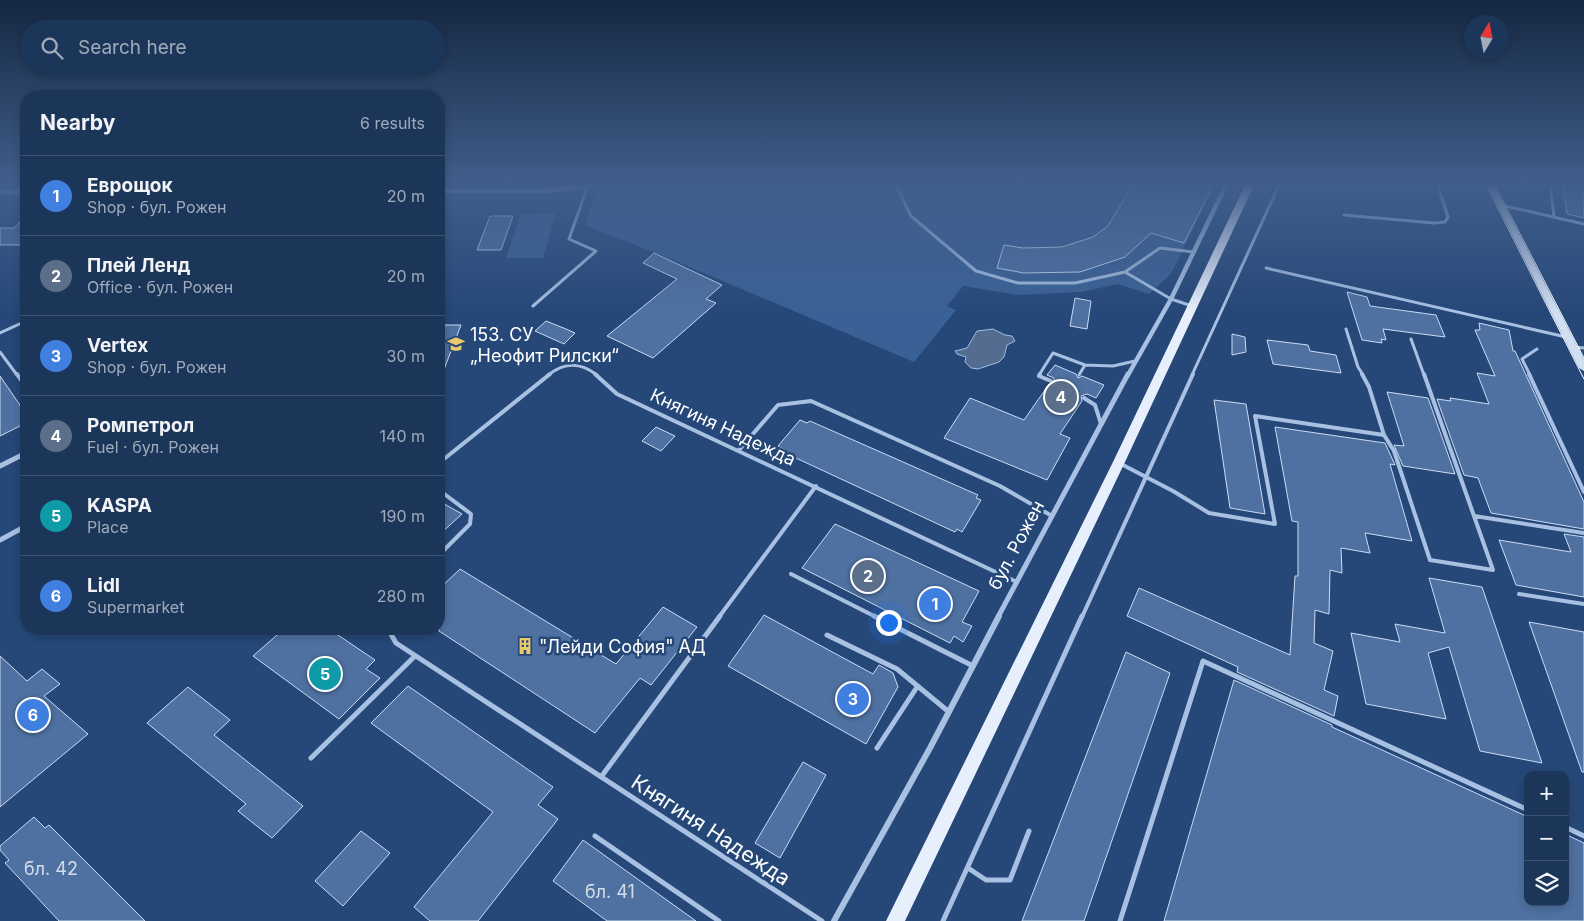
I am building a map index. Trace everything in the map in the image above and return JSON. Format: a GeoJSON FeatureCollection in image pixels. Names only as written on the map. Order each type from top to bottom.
{"type":"FeatureCollection","features":[{"type":"Feature","properties":{"kind":"main road"},"geometry":{"type":"LineString","coordinates":[[895,921],[1230,226]]}},
{"type":"Feature","properties":{"kind":"street","name":"бул. Рожен"},"geometry":{"type":"LineString","coordinates":[[834,921],[949,712],[1135,361],[1171,299],[1206,226]]}},
{"type":"Feature","properties":{"kind":"street"},"geometry":{"type":"LineString","coordinates":[[1512,226],[1584,368]]}},
{"type":"Feature","properties":{"kind":"street"},"geometry":{"type":"LineString","coordinates":[[0,466],[20,456]]}},
{"type":"Feature","properties":{"kind":"street"},"geometry":{"type":"LineString","coordinates":[[0,540],[20,529]]}},
{"type":"Feature","properties":{"kind":"lane"},"geometry":{"type":"LineString","coordinates":[[533,306],[596,251],[570,239],[574,226]]}},
{"type":"Feature","properties":{"kind":"lane"},"geometry":{"type":"LineString","coordinates":[[923,226],[976,271],[1018,283],[1075,283],[1125,272],[1160,248],[1194,252]]}},
{"type":"Feature","properties":{"kind":"lane"},"geometry":{"type":"LineString","coordinates":[[943,921],[1261,226]]}},
{"type":"Feature","properties":{"kind":"lane"},"geometry":{"type":"LineString","coordinates":[[1266,268],[1568,338]]}},
{"type":"Feature","properties":{"kind":"lane"},"geometry":{"type":"LineString","coordinates":[[1125,272],[1171,299],[1192,306]]}},
{"type":"Feature","properties":{"kind":"lane"},"geometry":{"type":"LineString","coordinates":[[0,332],[20,324]]}},
{"type":"Feature","properties":{"kind":"lane"},"geometry":{"type":"LineString","coordinates":[[1346,329],[1358,368],[1369,387],[1384,435],[1394,451],[1430,560],[1493,570],[1411,339]]}},
{"type":"Feature","properties":{"kind":"lane"},"geometry":{"type":"LineString","coordinates":[[1573,347],[1584,348]]}},
{"type":"Feature","properties":{"kind":"lane"},"geometry":{"type":"LineString","coordinates":[[1537,349],[1522,358],[1584,492]]}},
{"type":"Feature","properties":{"kind":"lane"},"geometry":{"type":"LineString","coordinates":[[0,352],[20,379]]}},
{"type":"Feature","properties":{"kind":"lane"},"geometry":{"type":"LineString","coordinates":[[1051,381],[1039,376],[1053,353],[1085,365],[1114,366],[1135,361]]}},
{"type":"Feature","properties":{"kind":"lane","name":"Княгиня Надежда"},"geometry":{"type":"LineString","coordinates":[[445,458],[555,370],[572,364],[595,372],[608,388],[618,394],[1017,582]]}},
{"type":"Feature","properties":{"kind":"lane"},"geometry":{"type":"LineString","coordinates":[[1079,375],[1085,365]]}},
{"type":"Feature","properties":{"kind":"lane"},"geometry":{"type":"LineString","coordinates":[[1084,398],[1096,406],[1102,426]]}},
{"type":"Feature","properties":{"kind":"lane"},"geometry":{"type":"LineString","coordinates":[[739,450],[778,405],[811,401],[1000,486],[1052,516]]}},
{"type":"Feature","properties":{"kind":"lane"},"geometry":{"type":"LineString","coordinates":[[1118,462],[1173,491],[1209,513],[1275,524],[1255,416],[1384,435]]}},
{"type":"Feature","properties":{"kind":"lane"},"geometry":{"type":"LineString","coordinates":[[601,777],[816,486]]}},
{"type":"Feature","properties":{"kind":"lane"},"geometry":{"type":"LineString","coordinates":[[445,494],[471,514],[472,518],[470,524],[445,549]]}},
{"type":"Feature","properties":{"kind":"lane"},"geometry":{"type":"LineString","coordinates":[[1474,516],[1584,534]]}},
{"type":"Feature","properties":{"kind":"lane"},"geometry":{"type":"LineString","coordinates":[[791,574],[973,666]]}},
{"type":"Feature","properties":{"kind":"lane"},"geometry":{"type":"LineString","coordinates":[[1519,594],[1584,604]]}},
{"type":"Feature","properties":{"kind":"lane","name":"Княгиня Надежда"},"geometry":{"type":"LineString","coordinates":[[391,635],[396,643],[415,656],[822,921]]}},
{"type":"Feature","properties":{"kind":"lane"},"geometry":{"type":"LineString","coordinates":[[827,636],[897,669],[949,712]]}},
{"type":"Feature","properties":{"kind":"lane"},"geometry":{"type":"LineString","coordinates":[[312,758],[415,656]]}},
{"type":"Feature","properties":{"kind":"lane"},"geometry":{"type":"LineString","coordinates":[[1120,921],[1203,661],[1524,808]]}},
{"type":"Feature","properties":{"kind":"lane"},"geometry":{"type":"LineString","coordinates":[[878,748],[917,686]]}},
{"type":"Feature","properties":{"kind":"lane"},"geometry":{"type":"LineString","coordinates":[[1569,829],[1584,836]]}},
{"type":"Feature","properties":{"kind":"lane"},"geometry":{"type":"LineString","coordinates":[[968,868],[986,880],[1010,880],[1029,831]]}},
{"type":"Feature","properties":{"kind":"lane"},"geometry":{"type":"LineString","coordinates":[[595,836],[719,921]]}},
{"type":"Feature","properties":{"kind":"shaded area"},"geometry":{"type":"Polygon","coordinates":[[[517,226],[552,226],[543,258],[506,258],[517,226]]]}},
{"type":"Feature","properties":{"kind":"shaded area"},"geometry":{"type":"Polygon","coordinates":[[[587,226],[1195,226],[1171,274],[1149,294],[1118,284],[1081,292],[1017,295],[963,286],[947,306],[956,310],[914,362],[671,259],[587,226]]]}},
{"type":"Feature","properties":{"kind":"shaded area"},"geometry":{"type":"Polygon","coordinates":[[[993,329],[1012,336],[1015,341],[1007,345],[1004,357],[999,362],[978,369],[971,368],[965,362],[966,357],[957,354],[955,351],[967,348],[977,331],[993,329]]]}},
{"type":"Feature","properties":{"kind":"building"},"geometry":{"type":"Polygon","coordinates":[[[20,226],[20,245],[0,245],[0,228],[20,226]]]}},
{"type":"Feature","properties":{"kind":"building"},"geometry":{"type":"Polygon","coordinates":[[[486,226],[509,226],[501,250],[477,250],[486,226]]]}},
{"type":"Feature","properties":{"kind":"building"},"geometry":{"type":"Polygon","coordinates":[[[1108,226],[1193,226],[1184,243],[1151,233],[1125,257],[1080,272],[1024,273],[997,268],[1004,245],[1023,248],[1062,247],[1093,237],[1108,226]]]}},
{"type":"Feature","properties":{"kind":"building"},"geometry":{"type":"Polygon","coordinates":[[[654,253],[722,285],[706,299],[716,303],[653,358],[607,336],[677,279],[643,263],[654,253]]]}},
{"type":"Feature","properties":{"kind":"building"},"geometry":{"type":"Polygon","coordinates":[[[1347,292],[1367,297],[1370,306],[1436,315],[1445,337],[1383,329],[1386,340],[1381,339],[1382,343],[1362,340],[1347,292]]]}},
{"type":"Feature","properties":{"kind":"building"},"geometry":{"type":"Polygon","coordinates":[[[1075,298],[1091,301],[1087,329],[1070,326],[1075,298]]]}},
{"type":"Feature","properties":{"kind":"building"},"geometry":{"type":"Polygon","coordinates":[[[546,321],[575,333],[564,344],[535,331],[546,321]]]}},
{"type":"Feature","properties":{"kind":"building"},"geometry":{"type":"Polygon","coordinates":[[[1479,323],[1509,330],[1513,351],[1515,351],[1584,502],[1584,529],[1491,513],[1478,478],[1464,475],[1437,399],[1451,401],[1450,398],[1489,404],[1477,373],[1495,376],[1475,330],[1480,330],[1479,323]]]}},
{"type":"Feature","properties":{"kind":"building"},"geometry":{"type":"Polygon","coordinates":[[[445,325],[461,325],[445,367],[445,325]]]}},
{"type":"Feature","properties":{"kind":"building"},"geometry":{"type":"Polygon","coordinates":[[[1232,334],[1245,337],[1246,352],[1232,355],[1232,334]]]}},
{"type":"Feature","properties":{"kind":"building"},"geometry":{"type":"Polygon","coordinates":[[[1267,340],[1308,345],[1310,351],[1336,355],[1341,373],[1273,364],[1267,340]]]}},
{"type":"Feature","properties":{"kind":"building"},"geometry":{"type":"Polygon","coordinates":[[[1055,365],[1076,374],[1078,378],[1082,376],[1104,385],[1096,398],[1087,394],[1081,396],[1082,401],[1060,434],[1070,438],[1047,480],[944,438],[970,398],[1024,420],[1049,384],[1054,383],[1054,378],[1047,375],[1055,365]]]}},
{"type":"Feature","properties":{"kind":"building"},"geometry":{"type":"Polygon","coordinates":[[[0,376],[20,405],[20,426],[0,436],[0,376]]]}},
{"type":"Feature","properties":{"kind":"building"},"geometry":{"type":"Polygon","coordinates":[[[1387,392],[1428,398],[1455,474],[1403,466],[1394,445],[1404,446],[1387,392]]]}},
{"type":"Feature","properties":{"kind":"building"},"geometry":{"type":"Polygon","coordinates":[[[1214,400],[1246,404],[1265,514],[1230,508],[1214,400]]]}},
{"type":"Feature","properties":{"kind":"building"},"geometry":{"type":"Polygon","coordinates":[[[800,420],[807,423],[810,421],[978,495],[976,498],[981,500],[962,532],[957,529],[955,532],[783,452],[785,450],[778,446],[800,420]]]}},
{"type":"Feature","properties":{"kind":"building"},"geometry":{"type":"Polygon","coordinates":[[[656,427],[675,436],[661,451],[642,441],[656,427]]]}},
{"type":"Feature","properties":{"kind":"building"},"geometry":{"type":"Polygon","coordinates":[[[1275,427],[1385,443],[1395,465],[1390,464],[1412,541],[1365,533],[1370,553],[1341,548],[1342,573],[1330,570],[1329,614],[1315,610],[1314,643],[1333,651],[1324,690],[1338,696],[1334,716],[1237,672],[1238,667],[1127,616],[1139,588],[1290,655],[1295,576],[1298,576],[1298,522],[1292,521],[1275,427]]]}},
{"type":"Feature","properties":{"kind":"building"},"geometry":{"type":"Polygon","coordinates":[[[445,504],[462,514],[445,530],[445,504]]]}},
{"type":"Feature","properties":{"kind":"building"},"geometry":{"type":"Polygon","coordinates":[[[835,524],[979,591],[962,622],[972,626],[963,642],[954,636],[950,643],[802,568],[835,524]]]}},
{"type":"Feature","properties":{"kind":"building"},"geometry":{"type":"Polygon","coordinates":[[[1564,534],[1584,537],[1584,597],[1516,585],[1499,540],[1571,552],[1564,534]]]}},
{"type":"Feature","properties":{"kind":"building","name":"\"Лейди София\" АД"},"geometry":{"type":"Polygon","coordinates":[[[460,569],[616,664],[663,607],[697,627],[651,685],[640,678],[595,733],[445,635],[445,583],[460,569]]]}},
{"type":"Feature","properties":{"kind":"building"},"geometry":{"type":"Polygon","coordinates":[[[1429,578],[1482,587],[1542,763],[1480,751],[1449,647],[1428,653],[1446,719],[1366,704],[1351,633],[1400,642],[1395,624],[1445,633],[1429,578]]]}},
{"type":"Feature","properties":{"kind":"building"},"geometry":{"type":"Polygon","coordinates":[[[764,615],[873,674],[879,665],[893,673],[898,687],[866,744],[728,666],[764,615]]]}},
{"type":"Feature","properties":{"kind":"building"},"geometry":{"type":"Polygon","coordinates":[[[1529,622],[1584,632],[1584,772],[1582,772],[1529,622]]]}},
{"type":"Feature","properties":{"kind":"building"},"geometry":{"type":"Polygon","coordinates":[[[277,635],[338,635],[375,660],[366,669],[380,678],[339,719],[253,656],[277,635]]]}},
{"type":"Feature","properties":{"kind":"building"},"geometry":{"type":"Polygon","coordinates":[[[1126,652],[1170,673],[1084,921],[1022,921],[1126,652]]]}},
{"type":"Feature","properties":{"kind":"building"},"geometry":{"type":"Polygon","coordinates":[[[0,656],[27,681],[42,669],[60,684],[44,696],[88,734],[0,807],[0,656]]]}},
{"type":"Feature","properties":{"kind":"building"},"geometry":{"type":"Polygon","coordinates":[[[1234,680],[1524,815],[1524,906],[1569,906],[1569,836],[1584,843],[1584,921],[1164,921],[1234,680]]]}},
{"type":"Feature","properties":{"kind":"building"},"geometry":{"type":"Polygon","coordinates":[[[408,686],[553,787],[538,805],[558,819],[478,921],[430,921],[414,907],[493,812],[371,723],[408,686]]]}},
{"type":"Feature","properties":{"kind":"building"},"geometry":{"type":"Polygon","coordinates":[[[188,687],[230,720],[214,735],[303,806],[272,838],[238,811],[246,804],[147,723],[188,687]]]}},
{"type":"Feature","properties":{"kind":"building"},"geometry":{"type":"Polygon","coordinates":[[[803,762],[826,775],[780,858],[755,843],[803,762]]]}},
{"type":"Feature","properties":{"kind":"building"},"geometry":{"type":"Polygon","coordinates":[[[34,817],[45,828],[49,825],[145,921],[59,921],[5,863],[9,860],[0,850],[0,846],[34,817]]]}},
{"type":"Feature","properties":{"kind":"building"},"geometry":{"type":"Polygon","coordinates":[[[361,831],[390,853],[343,906],[315,881],[361,831]]]}},
{"type":"Feature","properties":{"kind":"building"},"geometry":{"type":"Polygon","coordinates":[[[583,840],[696,921],[607,921],[553,881],[583,840]]]}},
{"type":"Feature","properties":{"kind":"tram line"},"geometry":{"type":"LineString","coordinates":[[1507,226],[1584,379]]}},
{"type":"Feature","properties":{"kind":"tram line"},"geometry":{"type":"LineString","coordinates":[[1516,226],[1584,358]]}},
{"type":"Feature","properties":{"kind":"place","name":"153. СУ „Неофит Рилски“"},"geometry":{"type":"Point","coordinates":[456,344]}},
{"type":"Feature","properties":{"kind":"place","name":"Ромпетрол"},"geometry":{"type":"Point","coordinates":[1061,397]}},
{"type":"Feature","properties":{"kind":"place","name":"Плей Ленд"},"geometry":{"type":"Point","coordinates":[868,576]}},
{"type":"Feature","properties":{"kind":"place","name":"Еврощок"},"geometry":{"type":"Point","coordinates":[935,604]}},
{"type":"Feature","properties":{"kind":"place","name":"\"Лейди София\" АД"},"geometry":{"type":"Point","coordinates":[525,646]}},
{"type":"Feature","properties":{"kind":"place","name":"KASPA"},"geometry":{"type":"Point","coordinates":[325,674]}},
{"type":"Feature","properties":{"kind":"place","name":"Vertex"},"geometry":{"type":"Point","coordinates":[853,699]}},
{"type":"Feature","properties":{"kind":"place","name":"Lidl"},"geometry":{"type":"Point","coordinates":[33,715]}}]}
